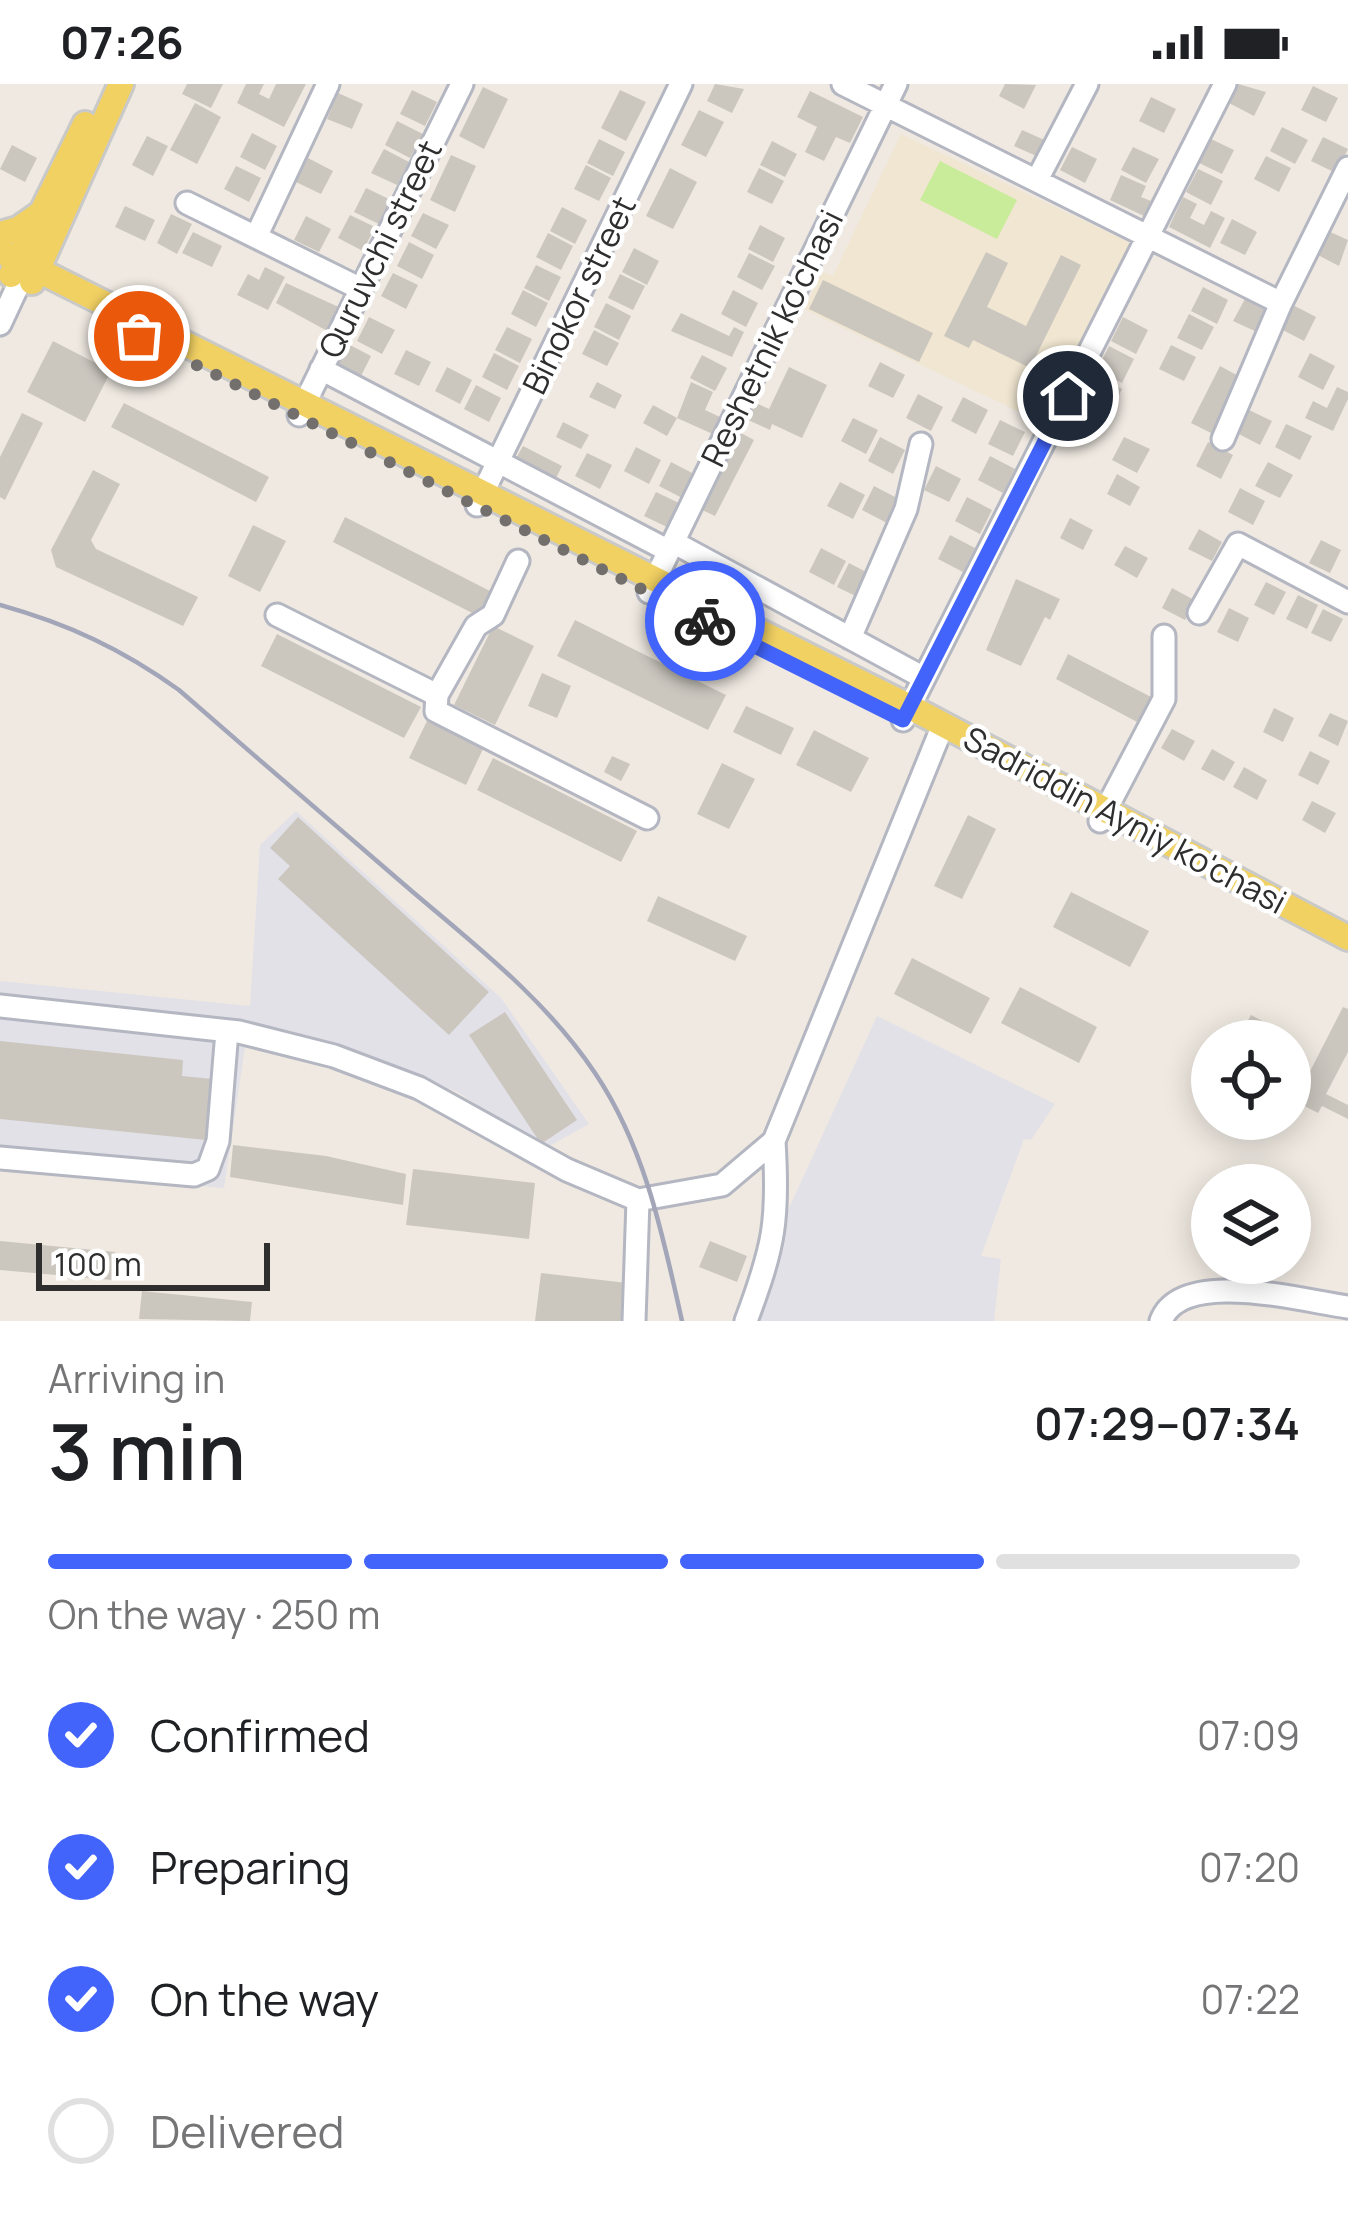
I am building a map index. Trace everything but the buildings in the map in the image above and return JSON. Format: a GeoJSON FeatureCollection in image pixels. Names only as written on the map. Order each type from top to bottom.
{"type":"FeatureCollection","features":[{"type":"Feature","properties":{"kind":"main road"},"geometry":{"type":"LineString","coordinates":[[86,294],[66,262],[51,216],[105,84]]}},
{"type":"Feature","properties":{"kind":"main road"},"geometry":{"type":"LineString","coordinates":[[17,270],[121,84]]}},
{"type":"Feature","properties":{"kind":"main road"},"geometry":{"type":"LineString","coordinates":[[0,234],[51,216]]}},
{"type":"Feature","properties":{"kind":"main road","name":"Sadriddin Ayniy ko'chasi"},"geometry":{"type":"LineString","coordinates":[[17,270],[86,294],[302,409]]}},
{"type":"Feature","properties":{"kind":"main road","name":"Sadriddin Ayniy ko'chasi"},"geometry":{"type":"LineString","coordinates":[[17,270],[940,731],[1347,944]]}},
{"type":"Feature","properties":{"kind":"street"},"geometry":{"type":"LineString","coordinates":[[256,237],[328,84]]}},
{"type":"Feature","properties":{"kind":"street","name":"Quruvchi street"},"geometry":{"type":"LineString","coordinates":[[302,409],[462,84]]}},
{"type":"Feature","properties":{"kind":"street","name":"Binokor street"},"geometry":{"type":"LineString","coordinates":[[480,499],[681,84]]}},
{"type":"Feature","properties":{"kind":"street"},"geometry":{"type":"LineString","coordinates":[[842,84],[1281,303]]}},
{"type":"Feature","properties":{"kind":"street","name":"Reshetnik ko'chasi"},"geometry":{"type":"LineString","coordinates":[[651,587],[896,84]]}},
{"type":"Feature","properties":{"kind":"street"},"geometry":{"type":"LineString","coordinates":[[1038,178],[1088,84]]}},
{"type":"Feature","properties":{"kind":"street"},"geometry":{"type":"LineString","coordinates":[[906,714],[1225,84]]}},
{"type":"Feature","properties":{"kind":"street"},"geometry":{"type":"LineString","coordinates":[[1223,440],[1281,303],[1348,168]]}},
{"type":"Feature","properties":{"kind":"street"},"geometry":{"type":"LineString","coordinates":[[188,203],[361,289]]}},
{"type":"Feature","properties":{"kind":"street"},"geometry":{"type":"LineString","coordinates":[[0,324],[17,270]]}},
{"type":"Feature","properties":{"kind":"street"},"geometry":{"type":"LineString","coordinates":[[321,369],[924,678]]}},
{"type":"Feature","properties":{"kind":"street"},"geometry":{"type":"LineString","coordinates":[[850,638],[907,509],[921,444]]}},
{"type":"Feature","properties":{"kind":"street"},"geometry":{"type":"LineString","coordinates":[[1199,613],[1238,544],[1348,602]]}},
{"type":"Feature","properties":{"kind":"street"},"geometry":{"type":"LineString","coordinates":[[518,561],[493,615],[476,626],[437,695],[436,712],[647,818]]}},
{"type":"Feature","properties":{"kind":"street"},"geometry":{"type":"LineString","coordinates":[[277,615],[437,695]]}},
{"type":"Feature","properties":{"kind":"street"},"geometry":{"type":"LineString","coordinates":[[1103,815],[1164,699],[1164,636]]}},
{"type":"Feature","properties":{"kind":"street"},"geometry":{"type":"LineString","coordinates":[[746,1321],[770,1258],[778,1211],[774,1141],[940,731]]}},
{"type":"Feature","properties":{"kind":"street"},"geometry":{"type":"LineString","coordinates":[[0,1006],[227,1031],[334,1056],[419,1088],[567,1169],[638,1200],[722,1185],[774,1141]]}},
{"type":"Feature","properties":{"kind":"street"},"geometry":{"type":"LineString","coordinates":[[0,1158],[194,1175],[208,1169],[218,1141],[227,1031]]}},
{"type":"Feature","properties":{"kind":"street"},"geometry":{"type":"LineString","coordinates":[[634,1321],[638,1200]]}},
{"type":"Feature","properties":{"kind":"street"},"geometry":{"type":"LineString","coordinates":[[1161,1321],[1165,1310],[1187,1292],[1212,1289],[1348,1306]]}},
{"type":"Feature","properties":{"kind":"shaded area"},"geometry":{"type":"Polygon","coordinates":[[[901,134],[1133,244],[1047,425],[804,309],[822,272],[833,276],[901,134]]]}},
{"type":"Feature","properties":{"kind":"shaded area"},"geometry":{"type":"Polygon","coordinates":[[[296,811],[501,998],[589,1124],[544,1149],[456,1091],[249,1021],[224,1188],[0,1168],[0,981],[250,1006],[260,845],[296,811]]]}},
{"type":"Feature","properties":{"kind":"shaded area"},"geometry":{"type":"Polygon","coordinates":[[[877,1016],[1055,1104],[1031,1140],[1024,1139],[981,1256],[1001,1259],[994,1321],[754,1321],[780,1255],[784,1219],[877,1016]]]}},
{"type":"Feature","properties":{"kind":"green space"},"geometry":{"type":"Polygon","coordinates":[[[940,161],[1017,200],[997,239],[920,200],[940,161]]]}},
{"type":"Feature","properties":{"kind":"railway"},"geometry":{"type":"LineString","coordinates":[[0,605],[94,639],[179,690],[487,955],[556,1022],[595,1073],[627,1131],[650,1193],[682,1321]]}},
{"type":"Feature","properties":{"kind":"way so far"},"geometry":{"type":"LineString","coordinates":[[139,336],[705,621]]}},
{"type":"Feature","properties":{"kind":"route"},"geometry":{"type":"LineString","coordinates":[[705,621],[903,720],[1068,396]]}}]}
